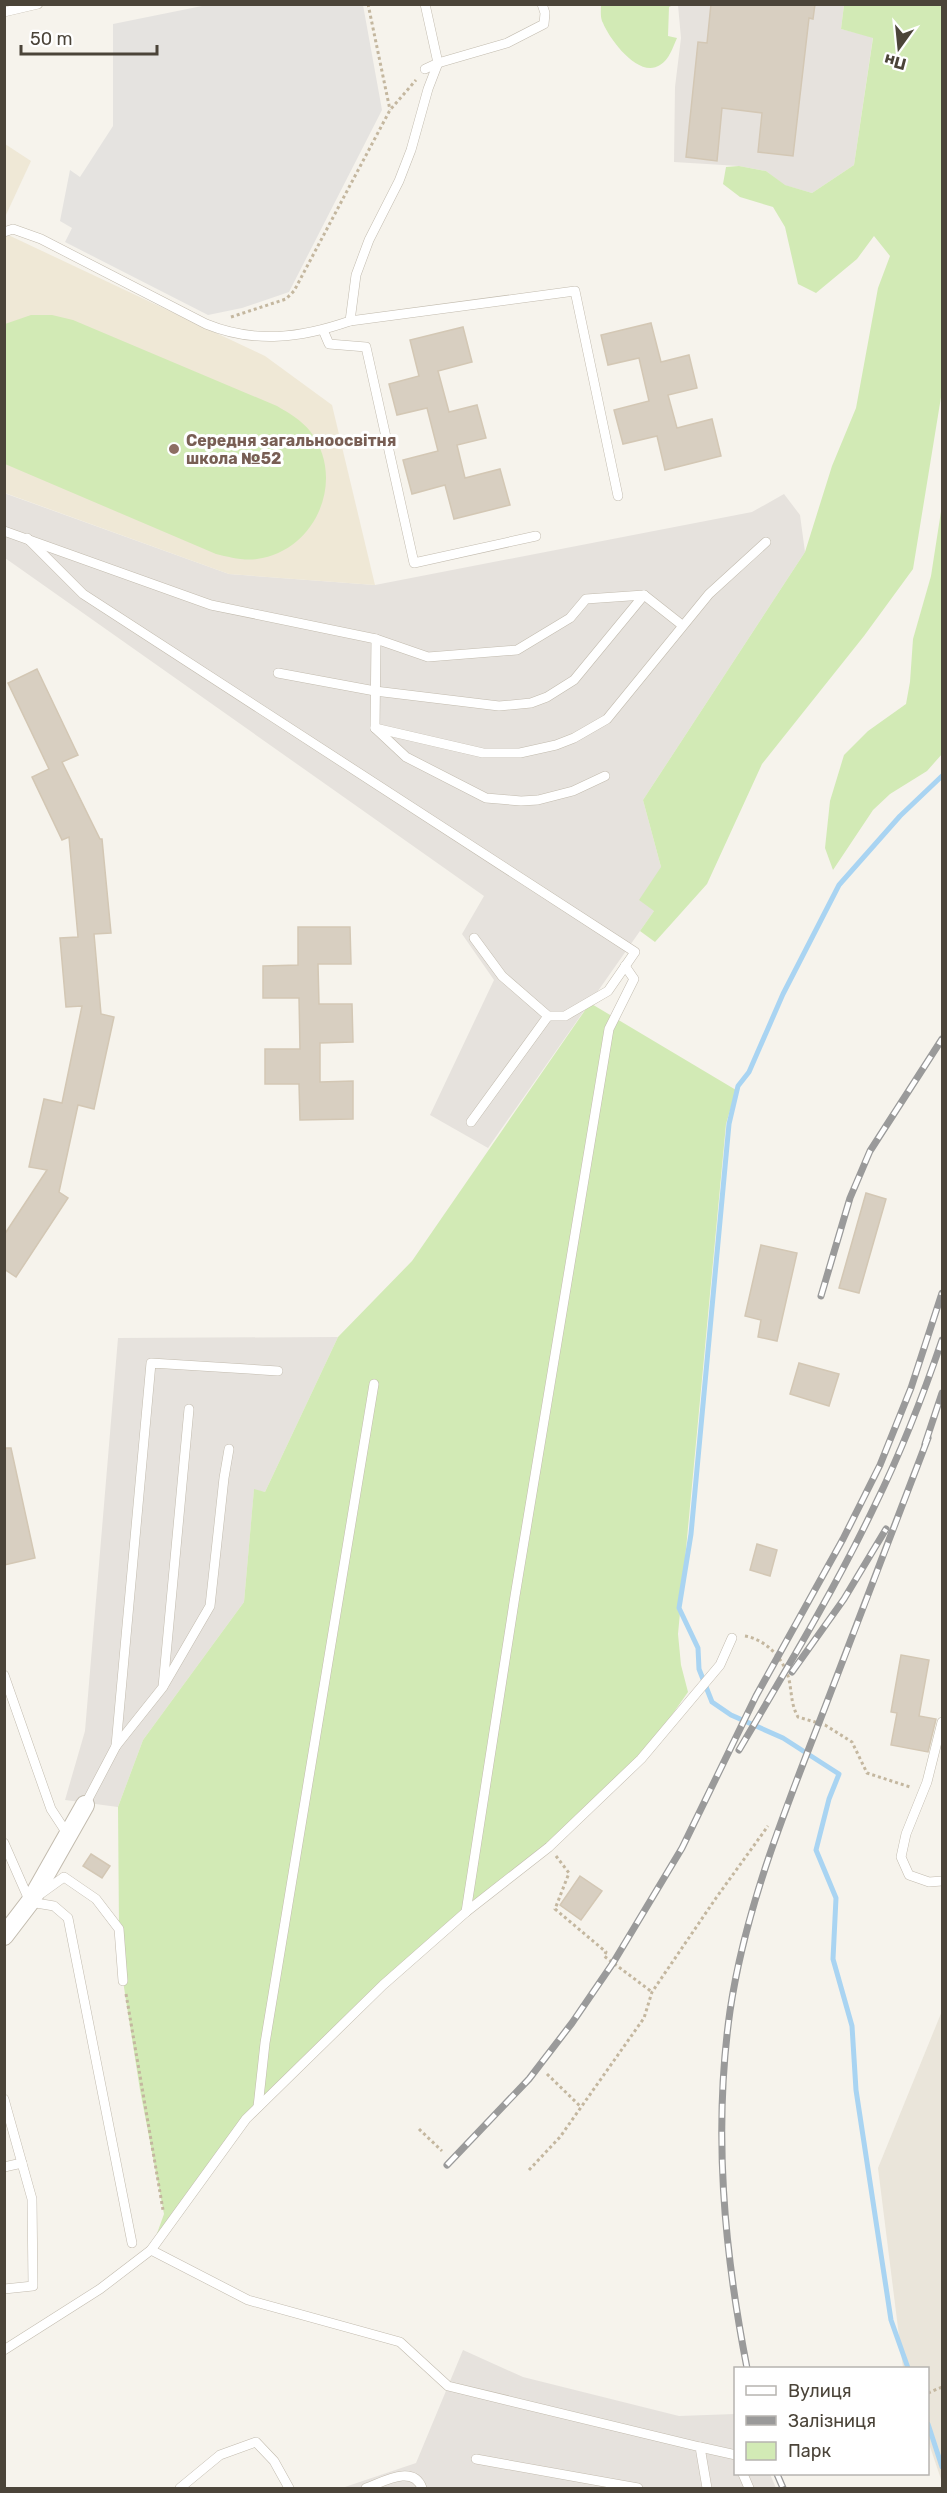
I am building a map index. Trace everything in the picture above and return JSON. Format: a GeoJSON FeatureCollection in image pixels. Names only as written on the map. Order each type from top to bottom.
{"type":"FeatureCollection","features":[{"type":"Feature","properties":{"kind":"street"},"geometry":{"type":"LineString","coordinates":[[4,1936],[30,1902],[85,1805]]}},
{"type":"Feature","properties":{"kind":"lane"},"geometry":{"type":"LineString","coordinates":[[4,12],[38,4]]}},
{"type":"Feature","properties":{"kind":"lane"},"geometry":{"type":"LineString","coordinates":[[350,321],[356,275],[369,240],[399,181],[411,150],[438,63],[425,4]]}},
{"type":"Feature","properties":{"kind":"lane"},"geometry":{"type":"LineString","coordinates":[[425,69],[507,43],[544,24],[545,13],[542,4]]}},
{"type":"Feature","properties":{"kind":"lane"},"geometry":{"type":"LineString","coordinates":[[4,232],[13,229],[41,239],[206,324],[227,333],[251,338],[323,330],[350,321],[575,291],[618,496]]}},
{"type":"Feature","properties":{"kind":"lane"},"geometry":{"type":"LineString","coordinates":[[323,330],[329,344],[366,347],[414,563],[536,536]]}},
{"type":"Feature","properties":{"kind":"lane"},"geometry":{"type":"LineString","coordinates":[[4,531],[211,605],[376,639],[428,657],[517,650],[570,618],[586,599],[644,595],[682,625]]}},
{"type":"Feature","properties":{"kind":"lane"},"geometry":{"type":"LineString","coordinates":[[27,538],[83,594],[635,952],[608,991],[565,1016],[548,1016],[502,976],[474,938]]}},
{"type":"Feature","properties":{"kind":"lane"},"geometry":{"type":"LineString","coordinates":[[375,728],[483,753],[520,753],[556,746],[607,719],[709,594],[766,542]]}},
{"type":"Feature","properties":{"kind":"lane"},"geometry":{"type":"LineString","coordinates":[[278,673],[375,691],[516,706],[547,697],[574,680],[644,595]]}},
{"type":"Feature","properties":{"kind":"lane"},"geometry":{"type":"LineString","coordinates":[[376,639],[375,728],[406,757],[486,798],[521,801],[555,796],[573,791],[605,776]]}},
{"type":"Feature","properties":{"kind":"lane"},"geometry":{"type":"LineString","coordinates":[[466,1912],[517,1584],[609,1029],[634,979],[626,966]]}},
{"type":"Feature","properties":{"kind":"lane"},"geometry":{"type":"LineString","coordinates":[[471,1122],[548,1016]]}},
{"type":"Feature","properties":{"kind":"lane"},"geometry":{"type":"LineString","coordinates":[[116,1746],[150,1363],[278,1371]]}},
{"type":"Feature","properties":{"kind":"lane"},"geometry":{"type":"LineString","coordinates":[[258,2107],[265,2043],[374,1384]]}},
{"type":"Feature","properties":{"kind":"lane"},"geometry":{"type":"LineString","coordinates":[[163,1687],[189,1409]]}},
{"type":"Feature","properties":{"kind":"lane"},"geometry":{"type":"LineString","coordinates":[[85,1805],[116,1746],[163,1687],[210,1606],[229,1449]]}},
{"type":"Feature","properties":{"kind":"lane"},"geometry":{"type":"LineString","coordinates":[[4,2350],[100,2289],[151,2250],[246,2119],[383,1984],[466,1912],[549,1847],[641,1758],[720,1665],[732,1638]]}},
{"type":"Feature","properties":{"kind":"lane"},"geometry":{"type":"LineString","coordinates":[[4,1675],[51,1809],[68,1835]]}},
{"type":"Feature","properties":{"kind":"lane"},"geometry":{"type":"LineString","coordinates":[[942,1722],[923,1793],[906,1834],[901,1857],[909,1875],[929,1882],[942,1881]]}},
{"type":"Feature","properties":{"kind":"lane"},"geometry":{"type":"LineString","coordinates":[[4,1843],[30,1902]]}},
{"type":"Feature","properties":{"kind":"lane"},"geometry":{"type":"LineString","coordinates":[[30,1902],[64,1877],[96,1899],[119,1929],[123,1981]]}},
{"type":"Feature","properties":{"kind":"lane"},"geometry":{"type":"LineString","coordinates":[[30,1902],[54,1906],[68,1918],[132,2242]]}},
{"type":"Feature","properties":{"kind":"lane"},"geometry":{"type":"LineString","coordinates":[[4,2099],[32,2199],[33,2286],[4,2289]]}},
{"type":"Feature","properties":{"kind":"lane"},"geometry":{"type":"LineString","coordinates":[[4,2167],[22,2163]]}},
{"type":"Feature","properties":{"kind":"lane"},"geometry":{"type":"LineString","coordinates":[[151,2250],[248,2300],[400,2342],[448,2386],[734,2455]]}},
{"type":"Feature","properties":{"kind":"lane"},"geometry":{"type":"LineString","coordinates":[[180,2488],[220,2455],[256,2442],[274,2462],[290,2488]]}},
{"type":"Feature","properties":{"kind":"lane"},"geometry":{"type":"LineString","coordinates":[[700,2447],[707,2488]]}},
{"type":"Feature","properties":{"kind":"lane"},"geometry":{"type":"LineString","coordinates":[[476,2458],[639,2488]]}},
{"type":"Feature","properties":{"kind":"lane"},"geometry":{"type":"LineString","coordinates":[[366,2488],[400,2476],[410,2476],[420,2481],[422,2488]]}},
{"type":"Feature","properties":{"kind":"path"},"geometry":{"type":"LineString","coordinates":[[368,4],[390,110]]}},
{"type":"Feature","properties":{"kind":"path"},"geometry":{"type":"LineString","coordinates":[[206,324],[286,299],[294,291],[390,110],[425,69]]}},
{"type":"Feature","properties":{"kind":"path"},"geometry":{"type":"LineString","coordinates":[[732,1638],[743,1635],[757,1638],[766,1644],[781,1661],[790,1684],[792,1706],[798,1717],[825,1725],[852,1742],[867,1773],[902,1782],[923,1793]]}},
{"type":"Feature","properties":{"kind":"path"},"geometry":{"type":"LineString","coordinates":[[528,2170],[560,2137],[644,2018],[652,1992],[768,1826]]}},
{"type":"Feature","properties":{"kind":"path"},"geometry":{"type":"LineString","coordinates":[[549,1847],[569,1874],[555,1909],[606,1952],[604,1956],[652,1992]]}},
{"type":"Feature","properties":{"kind":"path"},"geometry":{"type":"LineString","coordinates":[[123,1981],[140,2090],[164,2214]]}},
{"type":"Feature","properties":{"kind":"path"},"geometry":{"type":"LineString","coordinates":[[547,2074],[580,2106]]}},
{"type":"Feature","properties":{"kind":"path"},"geometry":{"type":"LineString","coordinates":[[419,2129],[442,2151]]}},
{"type":"Feature","properties":{"kind":"shaded area"},"geometry":{"type":"Polygon","coordinates":[[[212,4],[363,5],[382,110],[289,292],[242,308],[208,315],[65,242],[72,228],[60,221],[70,170],[80,177],[113,126],[113,24],[212,4]]]}},
{"type":"Feature","properties":{"kind":"shaded area"},"geometry":{"type":"Polygon","coordinates":[[[678,5],[844,5],[841,29],[873,37],[854,165],[812,193],[784,185],[766,171],[739,166],[674,162],[675,87],[681,38],[678,5]]]}},
{"type":"Feature","properties":{"kind":"shaded area"},"geometry":{"type":"Polygon","coordinates":[[[5,144],[31,161],[5,217],[5,144]]]}},
{"type":"Feature","properties":{"kind":"shaded area","name":"Середня загальноосвітня школа №52"},"geometry":{"type":"Polygon","coordinates":[[[4,233],[265,356],[332,405],[375,585],[229,574],[5,493],[4,233]]]}},
{"type":"Feature","properties":{"kind":"shaded area"},"geometry":{"type":"Polygon","coordinates":[[[4,493],[229,574],[375,585],[752,512],[784,494],[800,515],[805,552],[643,800],[661,867],[654,911],[488,1148],[430,1115],[494,980],[462,934],[484,896],[5,558],[4,493]]]}},
{"type":"Feature","properties":{"kind":"shaded area"},"geometry":{"type":"Polygon","coordinates":[[[338,1337],[265,1492],[254,1490],[244,1602],[143,1740],[118,1807],[65,1800],[85,1731],[118,1338],[338,1337]]]}},
{"type":"Feature","properties":{"kind":"shaded area"},"geometry":{"type":"Polygon","coordinates":[[[942,2011],[942,2482],[929,2444],[929,2367],[903,2367],[878,2168],[942,2011]]]}},
{"type":"Feature","properties":{"kind":"shaded area"},"geometry":{"type":"Polygon","coordinates":[[[463,2350],[523,2377],[679,2416],[734,2414],[734,2475],[770,2475],[776,2488],[342,2488],[416,2463],[463,2350]]]}},
{"type":"Feature","properties":{"kind":"green space"},"geometry":{"type":"Polygon","coordinates":[[[601,5],[673,5],[669,7],[668,36],[677,38],[666,60],[652,68],[643,67],[626,56],[612,39],[601,19],[601,5]]]}},
{"type":"Feature","properties":{"kind":"green space"},"geometry":{"type":"Polygon","coordinates":[[[844,5],[942,5],[942,391],[913,569],[864,636],[762,764],[707,884],[655,942],[640,931],[654,911],[639,900],[661,867],[643,800],[805,552],[832,466],[856,408],[878,288],[890,256],[874,236],[857,259],[816,293],[798,284],[785,227],[773,207],[740,197],[723,184],[726,167],[739,166],[766,171],[785,185],[812,193],[854,165],[873,38],[841,29],[844,5]]]}},
{"type":"Feature","properties":{"kind":"green space","name":"Середня загальноосвітня школа №52"},"geometry":{"type":"Polygon","coordinates":[[[31,315],[52,315],[73,320],[277,406],[299,420],[310,431],[321,450],[326,470],[325,490],[319,510],[309,528],[295,542],[278,553],[257,559],[241,559],[216,554],[5,464],[5,324],[31,315]]]}},
{"type":"Feature","properties":{"kind":"green space"},"geometry":{"type":"Polygon","coordinates":[[[942,505],[942,754],[927,771],[890,794],[873,810],[833,870],[825,848],[830,801],[844,755],[868,731],[906,704],[913,639],[931,576],[942,505]]]}},
{"type":"Feature","properties":{"kind":"green space"},"geometry":{"type":"Polygon","coordinates":[[[590,1003],[736,1090],[726,1124],[678,1634],[681,1665],[688,1692],[641,1759],[549,1847],[466,1912],[246,2119],[151,2250],[164,2214],[140,2090],[123,1981],[119,1929],[118,1807],[143,1740],[244,1602],[254,1489],[265,1492],[338,1337],[412,1261],[590,1003]]]}},
{"type":"Feature","properties":{"kind":"building"},"geometry":{"type":"Polygon","coordinates":[[[711,4],[815,4],[813,19],[809,18],[793,156],[758,152],[762,113],[722,108],[717,161],[686,157],[698,42],[707,43],[711,4]]]}},
{"type":"Feature","properties":{"kind":"building"},"geometry":{"type":"Polygon","coordinates":[[[651,323],[661,362],[689,355],[697,388],[668,395],[677,428],[712,419],[721,456],[665,470],[657,436],[623,444],[614,410],[649,401],[639,358],[608,365],[601,335],[651,323]]]}},
{"type":"Feature","properties":{"kind":"building"},"geometry":{"type":"Polygon","coordinates":[[[463,327],[472,362],[438,371],[449,412],[477,405],[486,438],[457,445],[465,478],[500,469],[510,505],[454,519],[445,485],[412,494],[403,460],[438,451],[427,408],[397,415],[389,384],[419,376],[410,340],[463,327]]]}},
{"type":"Feature","properties":{"kind":"building"},"geometry":{"type":"Polygon","coordinates":[[[37,669],[78,755],[62,762],[102,839],[111,933],[94,934],[101,1014],[114,1017],[94,1109],[78,1105],[59,1192],[68,1198],[16,1277],[4,1269],[4,1235],[47,1170],[29,1167],[44,1099],[62,1103],[82,1006],[66,1007],[60,938],[78,937],[69,837],[62,840],[32,777],[49,769],[8,683],[37,669]]]}},
{"type":"Feature","properties":{"kind":"building"},"geometry":{"type":"Polygon","coordinates":[[[298,927],[350,927],[351,964],[318,964],[319,1004],[352,1004],[353,1042],[320,1043],[320,1082],[353,1081],[353,1119],[300,1120],[299,1084],[265,1084],[265,1049],[300,1049],[299,998],[263,998],[263,966],[298,965],[298,927]]]}},
{"type":"Feature","properties":{"kind":"building"},"geometry":{"type":"Polygon","coordinates":[[[866,1193],[886,1199],[859,1293],[839,1288],[866,1193]]]}},
{"type":"Feature","properties":{"kind":"building"},"geometry":{"type":"Polygon","coordinates":[[[761,1245],[797,1253],[777,1341],[758,1337],[761,1320],[745,1316],[761,1245]]]}},
{"type":"Feature","properties":{"kind":"building"},"geometry":{"type":"Polygon","coordinates":[[[799,1363],[839,1374],[829,1406],[790,1394],[799,1363]]]}},
{"type":"Feature","properties":{"kind":"building"},"geometry":{"type":"Polygon","coordinates":[[[4,1448],[11,1448],[35,1558],[4,1565],[4,1448]]]}},
{"type":"Feature","properties":{"kind":"building"},"geometry":{"type":"Polygon","coordinates":[[[757,1544],[777,1550],[770,1576],[750,1570],[757,1544]]]}},
{"type":"Feature","properties":{"kind":"building"},"geometry":{"type":"Polygon","coordinates":[[[901,1655],[929,1660],[919,1716],[936,1719],[928,1752],[891,1745],[897,1713],[891,1712],[901,1655]]]}},
{"type":"Feature","properties":{"kind":"building"},"geometry":{"type":"Polygon","coordinates":[[[91,1854],[110,1866],[102,1878],[83,1866],[91,1854]]]}},
{"type":"Feature","properties":{"kind":"building"},"geometry":{"type":"Polygon","coordinates":[[[580,1876],[602,1891],[581,1920],[560,1905],[580,1876]]]}},
{"type":"Feature","properties":{"kind":"waterway"},"geometry":{"type":"LineString","coordinates":[[908,2367],[891,2320],[856,2090],[852,2026],[833,1959],[836,1898],[816,1850],[829,1799],[839,1774],[783,1738],[731,1715],[712,1702],[699,1669],[698,1648],[679,1608],[691,1534],[729,1124],[738,1086],[749,1072],[783,994],[839,885],[900,816],[942,776]]}},
{"type":"Feature","properties":{"kind":"waterway"},"geometry":{"type":"LineString","coordinates":[[929,2427],[942,2467]]}},
{"type":"Feature","properties":{"kind":"railway"},"geometry":{"type":"LineString","coordinates":[[821,1296],[850,1198],[870,1151],[942,1039]]}},
{"type":"Feature","properties":{"kind":"railway"},"geometry":{"type":"LineString","coordinates":[[447,2165],[529,2079],[572,2023],[613,1963],[682,1848],[756,1696],[843,1539],[880,1465],[911,1388],[942,1293]]}},
{"type":"Feature","properties":{"kind":"railway"},"geometry":{"type":"LineString","coordinates":[[739,1750],[810,1629],[860,1536],[903,1444],[942,1340]]}},
{"type":"Feature","properties":{"kind":"railway"},"geometry":{"type":"LineString","coordinates":[[925,1444],[942,1393]]}},
{"type":"Feature","properties":{"kind":"railway"},"geometry":{"type":"LineString","coordinates":[[747,2367],[727,2235],[722,2146],[725,2056],[737,1973],[768,1860],[928,1438]]}},
{"type":"Feature","properties":{"kind":"railway"},"geometry":{"type":"LineString","coordinates":[[792,1672],[844,1599],[886,1529]]}},
{"type":"Feature","properties":{"kind":"railway"},"geometry":{"type":"LineString","coordinates":[[777,2475],[783,2488]]}},
{"type":"Feature","properties":{"kind":"place","name":"Середня загальноосвітня школа №52"},"geometry":{"type":"Point","coordinates":[174,449]}}]}
